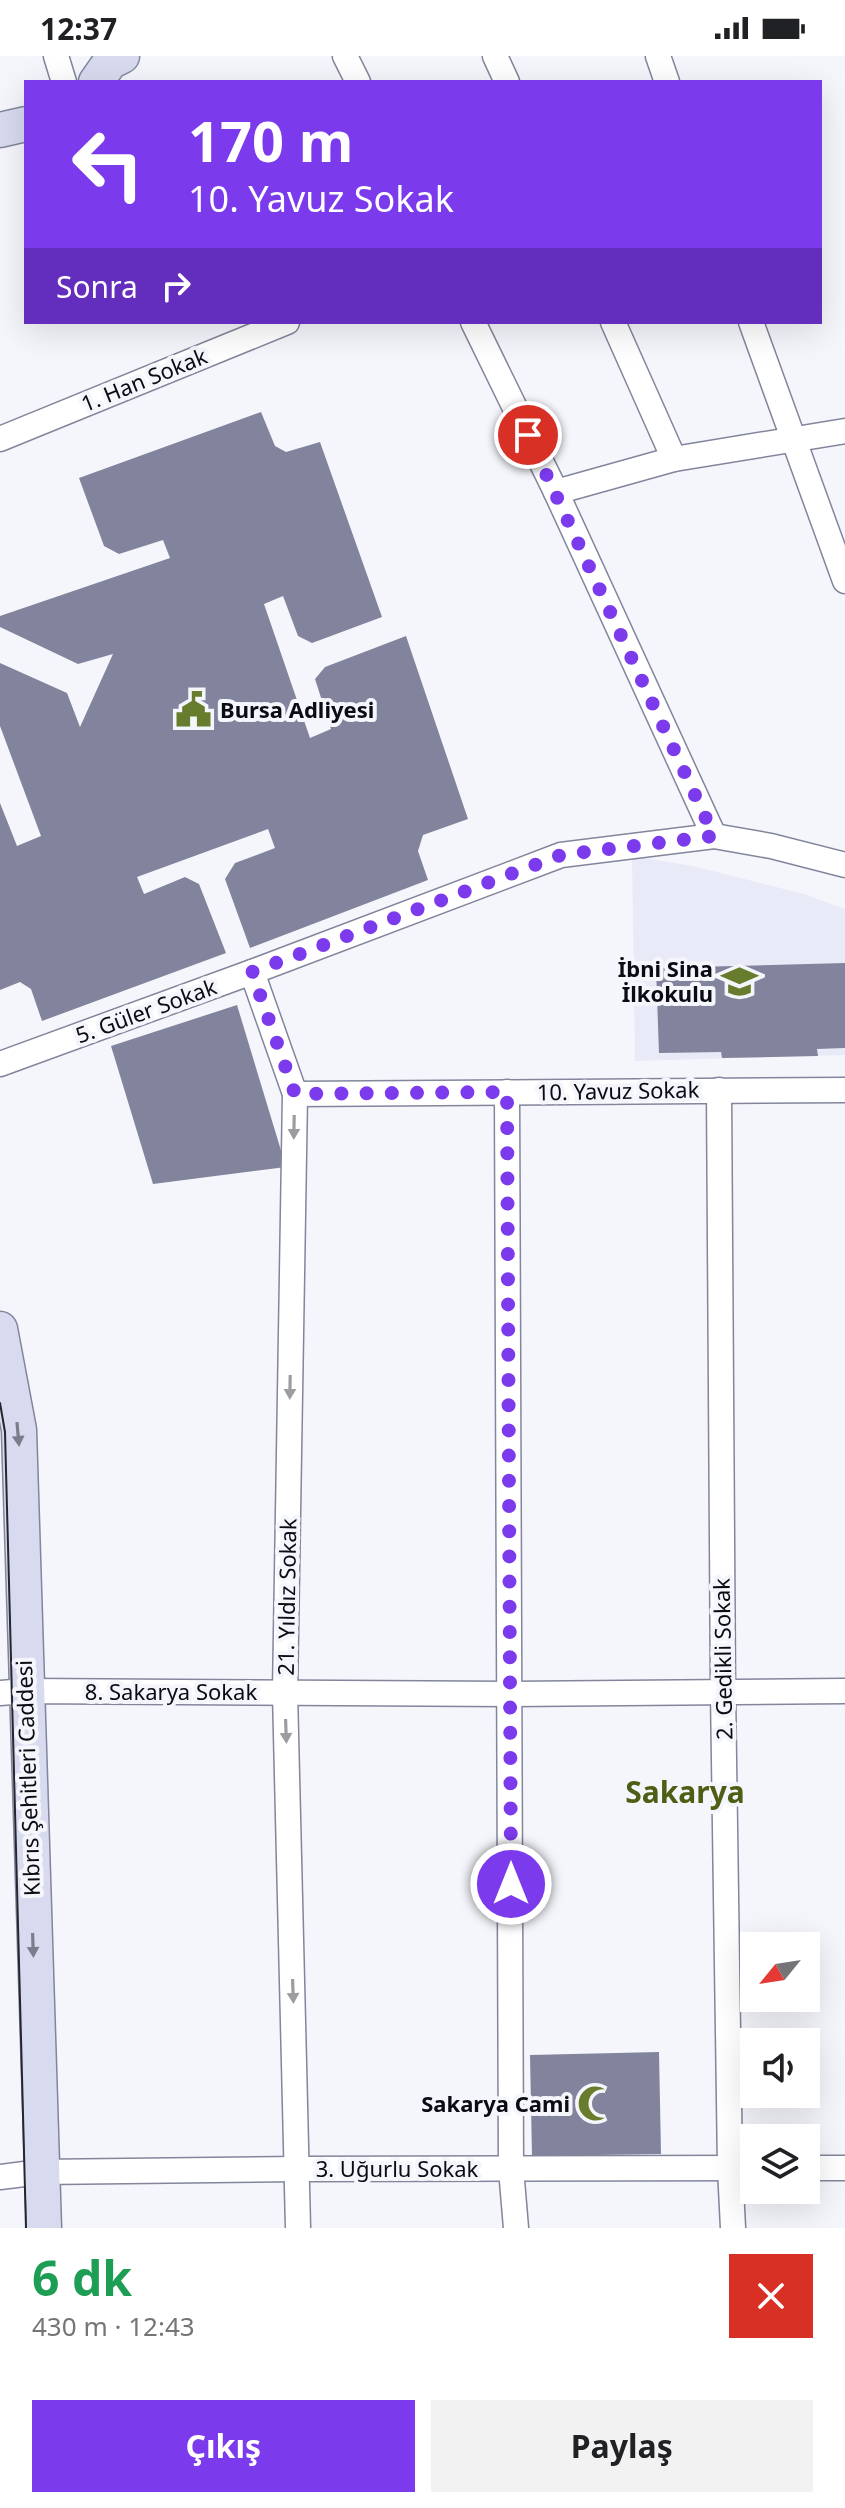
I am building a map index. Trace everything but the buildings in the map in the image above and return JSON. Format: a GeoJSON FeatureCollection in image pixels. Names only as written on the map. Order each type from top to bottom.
{"type":"FeatureCollection","features":[{"type":"Feature","properties":{"kind":"main road"},"geometry":{"type":"LineString","coordinates":[[97,80],[110,62],[122,56]]}},
{"type":"Feature","properties":{"kind":"main road"},"geometry":{"type":"LineString","coordinates":[[0,130],[24,124]]}},
{"type":"Feature","properties":{"kind":"main road","name":"Kıbrıs Şehitleri Caddesi"},"geometry":{"type":"LineString","coordinates":[[0,1329],[19,1430],[13,1692],[44,2228]]}},
{"type":"Feature","properties":{"kind":"street"},"geometry":{"type":"LineString","coordinates":[[56,56],[63,80]]}},
{"type":"Feature","properties":{"kind":"street"},"geometry":{"type":"LineString","coordinates":[[345,56],[357,80]]}},
{"type":"Feature","properties":{"kind":"street"},"geometry":{"type":"LineString","coordinates":[[495,56],[506,80]]}},
{"type":"Feature","properties":{"kind":"street"},"geometry":{"type":"LineString","coordinates":[[658,56],[666,80]]}},
{"type":"Feature","properties":{"kind":"street","name":"1. Han Sokak"},"geometry":{"type":"LineString","coordinates":[[0,439],[282,324]]}},
{"type":"Feature","properties":{"kind":"street"},"geometry":{"type":"LineString","coordinates":[[474,324],[556,492],[714,836]]}},
{"type":"Feature","properties":{"kind":"street"},"geometry":{"type":"LineString","coordinates":[[614,324],[674,459]]}},
{"type":"Feature","properties":{"kind":"street"},"geometry":{"type":"LineString","coordinates":[[752,324],[845,581]]}},
{"type":"Feature","properties":{"kind":"street"},"geometry":{"type":"LineString","coordinates":[[556,492],[674,459],[845,431]]}},
{"type":"Feature","properties":{"kind":"street","name":"5. Güler Sokak"},"geometry":{"type":"LineString","coordinates":[[0,1064],[561,855],[714,836],[771,846],[845,865]]}},
{"type":"Feature","properties":{"kind":"street","name":"21. Yıldız Sokak"},"geometry":{"type":"LineString","coordinates":[[252,972],[295,1094],[285,1693],[298,2228]]}},
{"type":"Feature","properties":{"kind":"street","name":"2. Gedikli Sokak"},"geometry":{"type":"LineString","coordinates":[[719,1090],[723,1691],[740,2124]]}},
{"type":"Feature","properties":{"kind":"street","name":"10. Yavuz Sokak"},"geometry":{"type":"LineString","coordinates":[[295,1094],[845,1090]]}},
{"type":"Feature","properties":{"kind":"street"},"geometry":{"type":"LineString","coordinates":[[507,1092],[511,2169],[516,2228]]}},
{"type":"Feature","properties":{"kind":"street","name":"8. Sakarya Sokak"},"geometry":{"type":"LineString","coordinates":[[13,1692],[511,1694],[845,1691]]}},
{"type":"Feature","properties":{"kind":"street","name":"3. Uğurlu Sokak"},"geometry":{"type":"LineString","coordinates":[[0,2177],[40,2172],[740,2168]]}},
{"type":"Feature","properties":{"kind":"street"},"geometry":{"type":"LineString","coordinates":[[820,2168],[845,2168]]}},
{"type":"Feature","properties":{"kind":"street","name":"2. Gedikli Sokak"},"geometry":{"type":"LineString","coordinates":[[733,2228],[740,2181]]}},
{"type":"Feature","properties":{"kind":"shaded area","name":"İbni Sina İlkokulu"},"geometry":{"type":"Polygon","coordinates":[[[632,856],[693,866],[804,894],[845,909],[845,1055],[635,1061],[632,856]]]}},
{"type":"Feature","properties":{"kind":"tram line"},"geometry":{"type":"LineString","coordinates":[[0,1403],[5,1432],[26,2228]]}},
{"type":"Feature","properties":{"kind":"place","name":"Bursa Adliyesi"},"geometry":{"type":"Point","coordinates":[194,710]}},
{"type":"Feature","properties":{"kind":"place","name":"İbni Sina İlkokulu"},"geometry":{"type":"Point","coordinates":[739,982]}},
{"type":"Feature","properties":{"kind":"place","name":"Sakarya Cami"},"geometry":{"type":"Point","coordinates":[596,2104]}},
{"type":"Feature","properties":{"kind":"district","name":"Sakarya"},"geometry":{"type":"Point","coordinates":[685,1793]}},
{"type":"Feature","properties":{"kind":"route"},"geometry":{"type":"LineString","coordinates":[[511,1884],[507,1092],[295,1094],[252,972],[561,855],[714,836],[528,435]]}}]}
